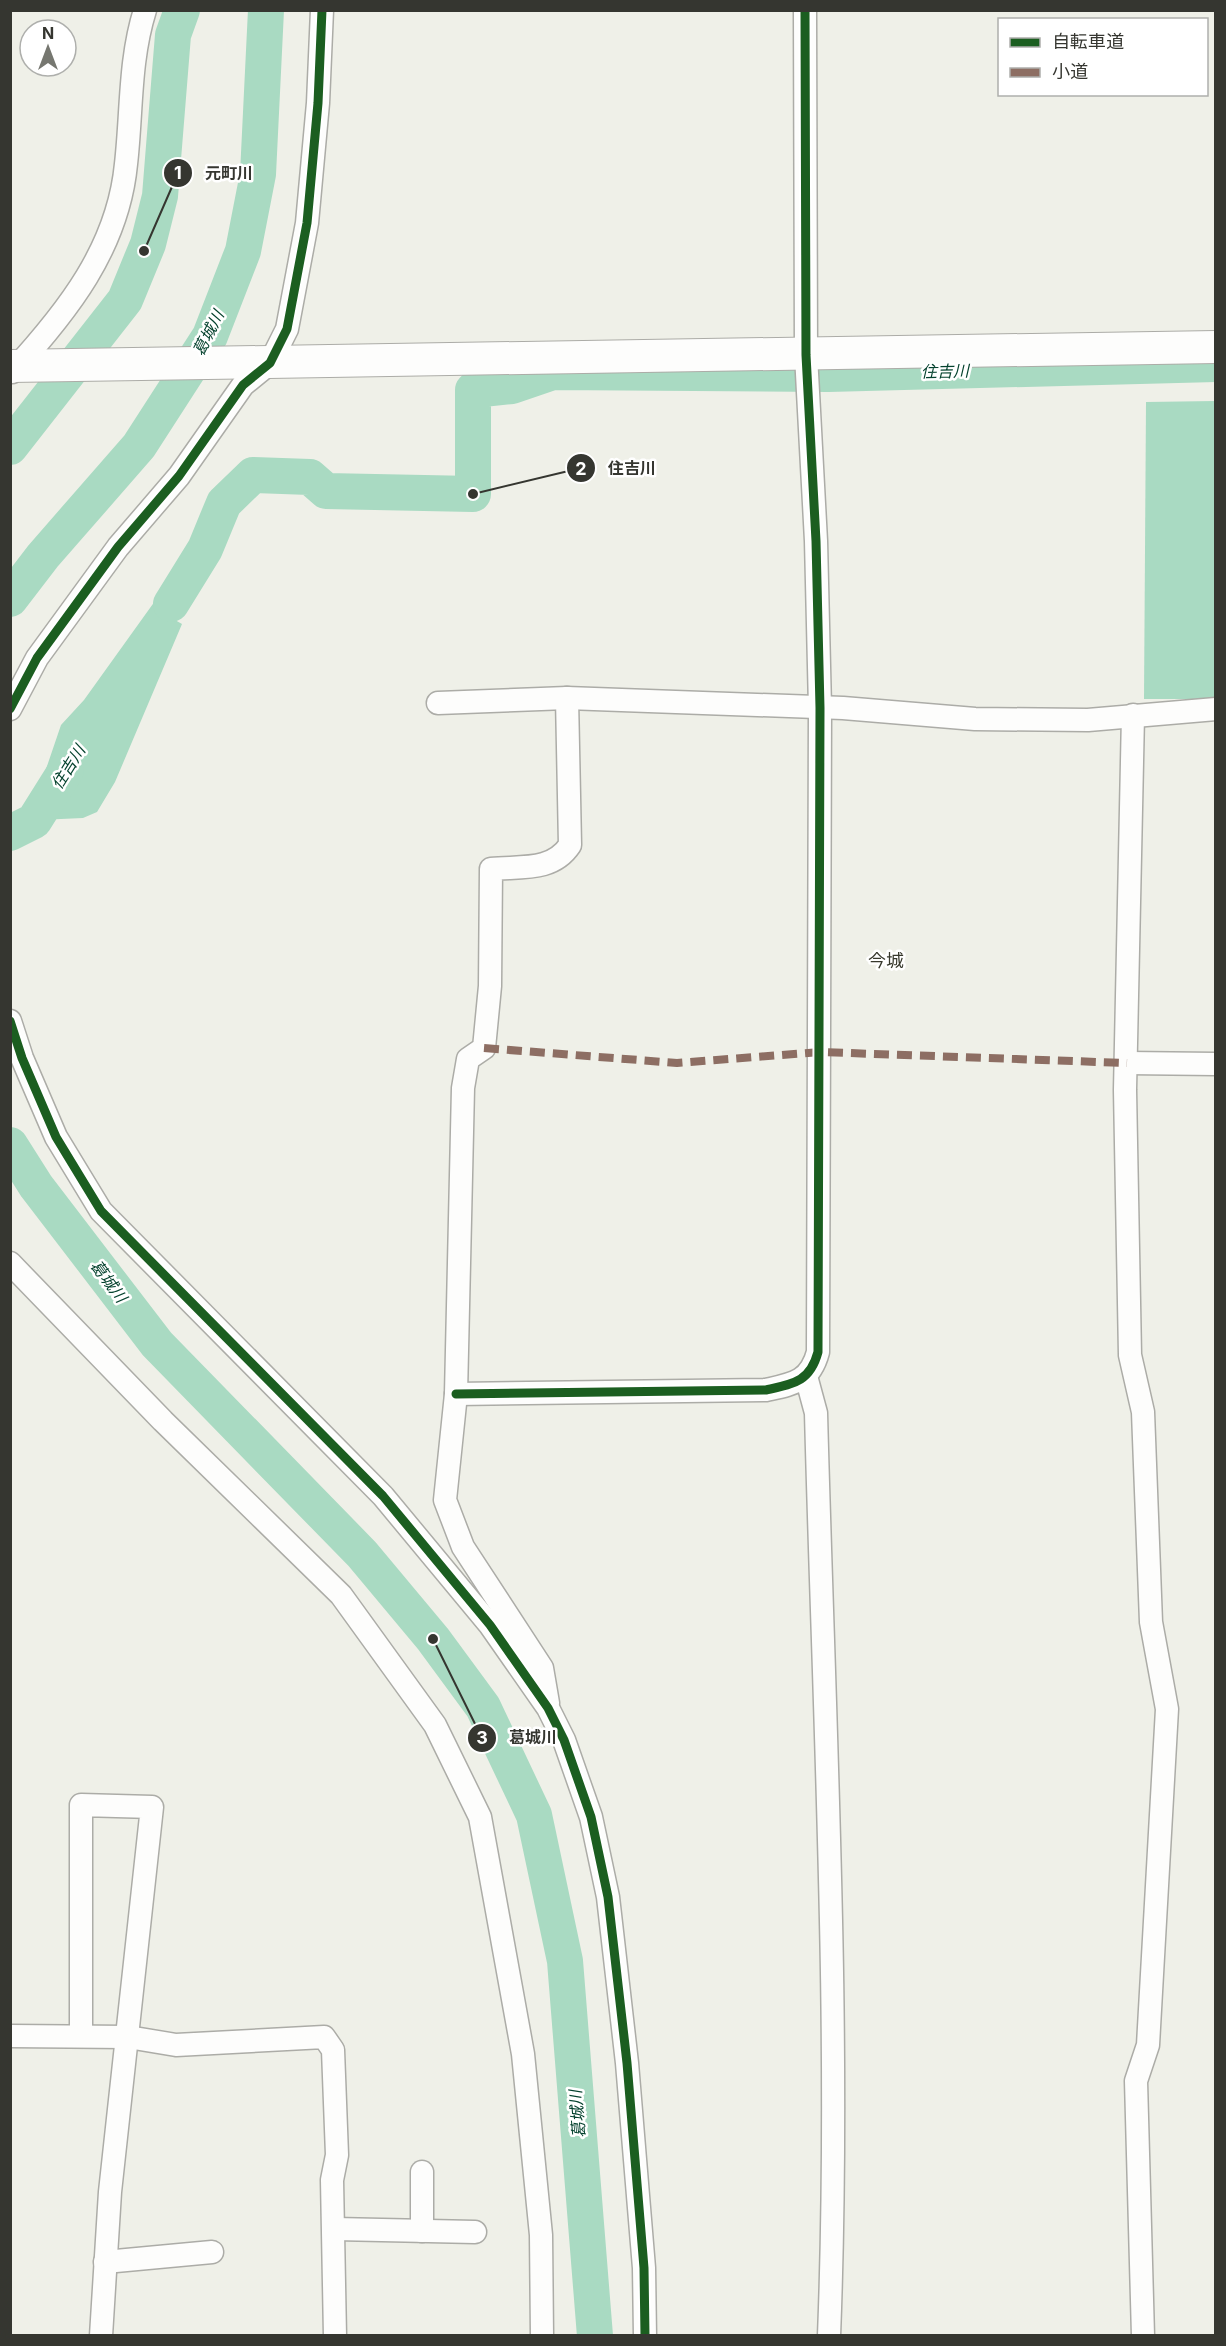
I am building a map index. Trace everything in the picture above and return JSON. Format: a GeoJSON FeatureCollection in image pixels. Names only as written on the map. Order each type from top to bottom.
{"type":"FeatureCollection","features":[{"type":"Feature","properties":{"kind":"street"},"geometry":{"type":"LineString","coordinates":[[16,368],[77,296],[110,234],[126,166],[134,54],[145,10]]}},
{"type":"Feature","properties":{"kind":"street"},"geometry":{"type":"LineString","coordinates":[[10,709],[37,658],[118,547],[179,476],[258,363],[286,329],[307,223],[318,103],[322,10]]}},
{"type":"Feature","properties":{"kind":"street"},"geometry":{"type":"LineString","coordinates":[[456,1394],[766,1390],[793,1384],[806,1376],[814,1366],[818,1340],[819,708],[807,366],[805,10]]}},
{"type":"Feature","properties":{"kind":"street"},"geometry":{"type":"LineString","coordinates":[[16,368],[258,363],[807,366],[1215,347]]}},
{"type":"Feature","properties":{"kind":"street"},"geometry":{"type":"LineString","coordinates":[[548,1708],[542,1668],[464,1546],[445,1500],[456,1394],[463,1088],[468,1059],[484,1048],[490,986],[491,869],[547,864],[561,858],[570,845],[567,698]]}},
{"type":"Feature","properties":{"kind":"street"},"geometry":{"type":"LineString","coordinates":[[438,703],[567,698],[819,708],[975,718],[1088,720],[1215,710]]}},
{"type":"Feature","properties":{"kind":"street"},"geometry":{"type":"LineString","coordinates":[[1133,715],[1126,1063],[1130,1355],[1143,1412],[1151,1622],[1167,1709],[1148,2045],[1136,2081],[1143,2336]]}},
{"type":"Feature","properties":{"kind":"street"},"geometry":{"type":"LineString","coordinates":[[10,1021],[22,1058],[56,1137],[101,1211],[383,1496],[465,1591],[548,1708],[564,1740],[591,1817],[608,1897],[627,2063],[644,2268],[645,2336]]}},
{"type":"Feature","properties":{"kind":"street"},"geometry":{"type":"LineString","coordinates":[[1126,1063],[1215,1064]]}},
{"type":"Feature","properties":{"kind":"street"},"geometry":{"type":"LineString","coordinates":[[10,1263],[163,1421],[341,1595],[435,1725],[480,1817],[523,2054],[541,2235],[543,2336]]}},
{"type":"Feature","properties":{"kind":"street"},"geometry":{"type":"LineString","coordinates":[[806,1376],[816,1413],[833,2044],[833,2231],[829,2336]]}},
{"type":"Feature","properties":{"kind":"street"},"geometry":{"type":"LineString","coordinates":[[81,2035],[81,1804],[152,1807],[110,2192],[101,2336]]}},
{"type":"Feature","properties":{"kind":"street"},"geometry":{"type":"LineString","coordinates":[[10,2036],[128,2037],[176,2045],[324,2037],[333,2050],[338,2156],[332,2180],[335,2229],[335,2336]]}},
{"type":"Feature","properties":{"kind":"street"},"geometry":{"type":"LineString","coordinates":[[422,2172],[422,2231]]}},
{"type":"Feature","properties":{"kind":"street"},"geometry":{"type":"LineString","coordinates":[[335,2229],[475,2232]]}},
{"type":"Feature","properties":{"kind":"street"},"geometry":{"type":"LineString","coordinates":[[105,2262],[212,2252]]}},
{"type":"Feature","properties":{"kind":"water"},"geometry":{"type":"Polygon","coordinates":[[[1215,401],[1215,699],[1144,699],[1146,402],[1215,401]]]}},
{"type":"Feature","properties":{"kind":"water"},"geometry":{"type":"Polygon","coordinates":[[[188,555],[198,563],[175,620],[182,624],[115,782],[97,812],[83,818],[39,820],[45,772],[61,725],[84,700],[188,555]]]}},
{"type":"Feature","properties":{"kind":"waterway"},"geometry":{"type":"LineString","coordinates":[[10,447],[125,300],[148,244],[160,196],[173,35],[182,10]]}},
{"type":"Feature","properties":{"kind":"waterway","name":"葛城川"},"geometry":{"type":"LineString","coordinates":[[10,599],[43,556],[139,446],[210,336],[243,251],[258,174],[266,10]]}},
{"type":"Feature","properties":{"kind":"waterway","name":"住吉川"},"geometry":{"type":"LineString","coordinates":[[171,604],[205,549],[224,503],[253,475],[310,477],[326,491],[473,494],[473,390],[512,386],[553,372],[828,374],[1216,364]]}},
{"type":"Feature","properties":{"kind":"waterway","name":"住吉川"},"geometry":{"type":"LineString","coordinates":[[10,833],[34,821],[66,770]]}},
{"type":"Feature","properties":{"kind":"waterway","name":"葛城川"},"geometry":{"type":"LineString","coordinates":[[10,1145],[36,1186],[157,1344],[362,1554],[433,1639],[483,1707],[534,1815],[565,1961],[595,2336]]}},
{"type":"Feature","properties":{"kind":"marked path"},"geometry":{"type":"LineString","coordinates":[[484,1048],[677,1063],[820,1052],[1127,1063]]}},
{"type":"Feature","properties":{"kind":"cycle path"},"geometry":{"type":"LineString","coordinates":[[10,709],[37,658],[118,547],[179,476],[243,385],[270,363],[287,329],[307,223],[318,103],[322,10]]}},
{"type":"Feature","properties":{"kind":"cycle path"},"geometry":{"type":"LineString","coordinates":[[456,1394],[766,1390],[784,1386],[805,1376],[815,1362],[818,1352],[820,708],[816,541],[806,355],[805,10]]}},
{"type":"Feature","properties":{"kind":"cycle path"},"geometry":{"type":"LineString","coordinates":[[10,1021],[22,1058],[56,1137],[101,1211],[383,1496],[490,1625],[548,1708],[564,1740],[591,1817],[608,1897],[627,2063],[644,2268],[645,2336]]}},
{"type":"Feature","properties":{"kind":"place","name":"元町川"},"geometry":{"type":"Point","coordinates":[144,251]}},
{"type":"Feature","properties":{"kind":"place","name":"住吉川"},"geometry":{"type":"Point","coordinates":[473,494]}},
{"type":"Feature","properties":{"kind":"place","name":"葛城川"},"geometry":{"type":"Point","coordinates":[433,1639]}},
{"type":"Feature","properties":{"kind":"district","name":"今城"},"geometry":{"type":"Point","coordinates":[886,961]}}]}
